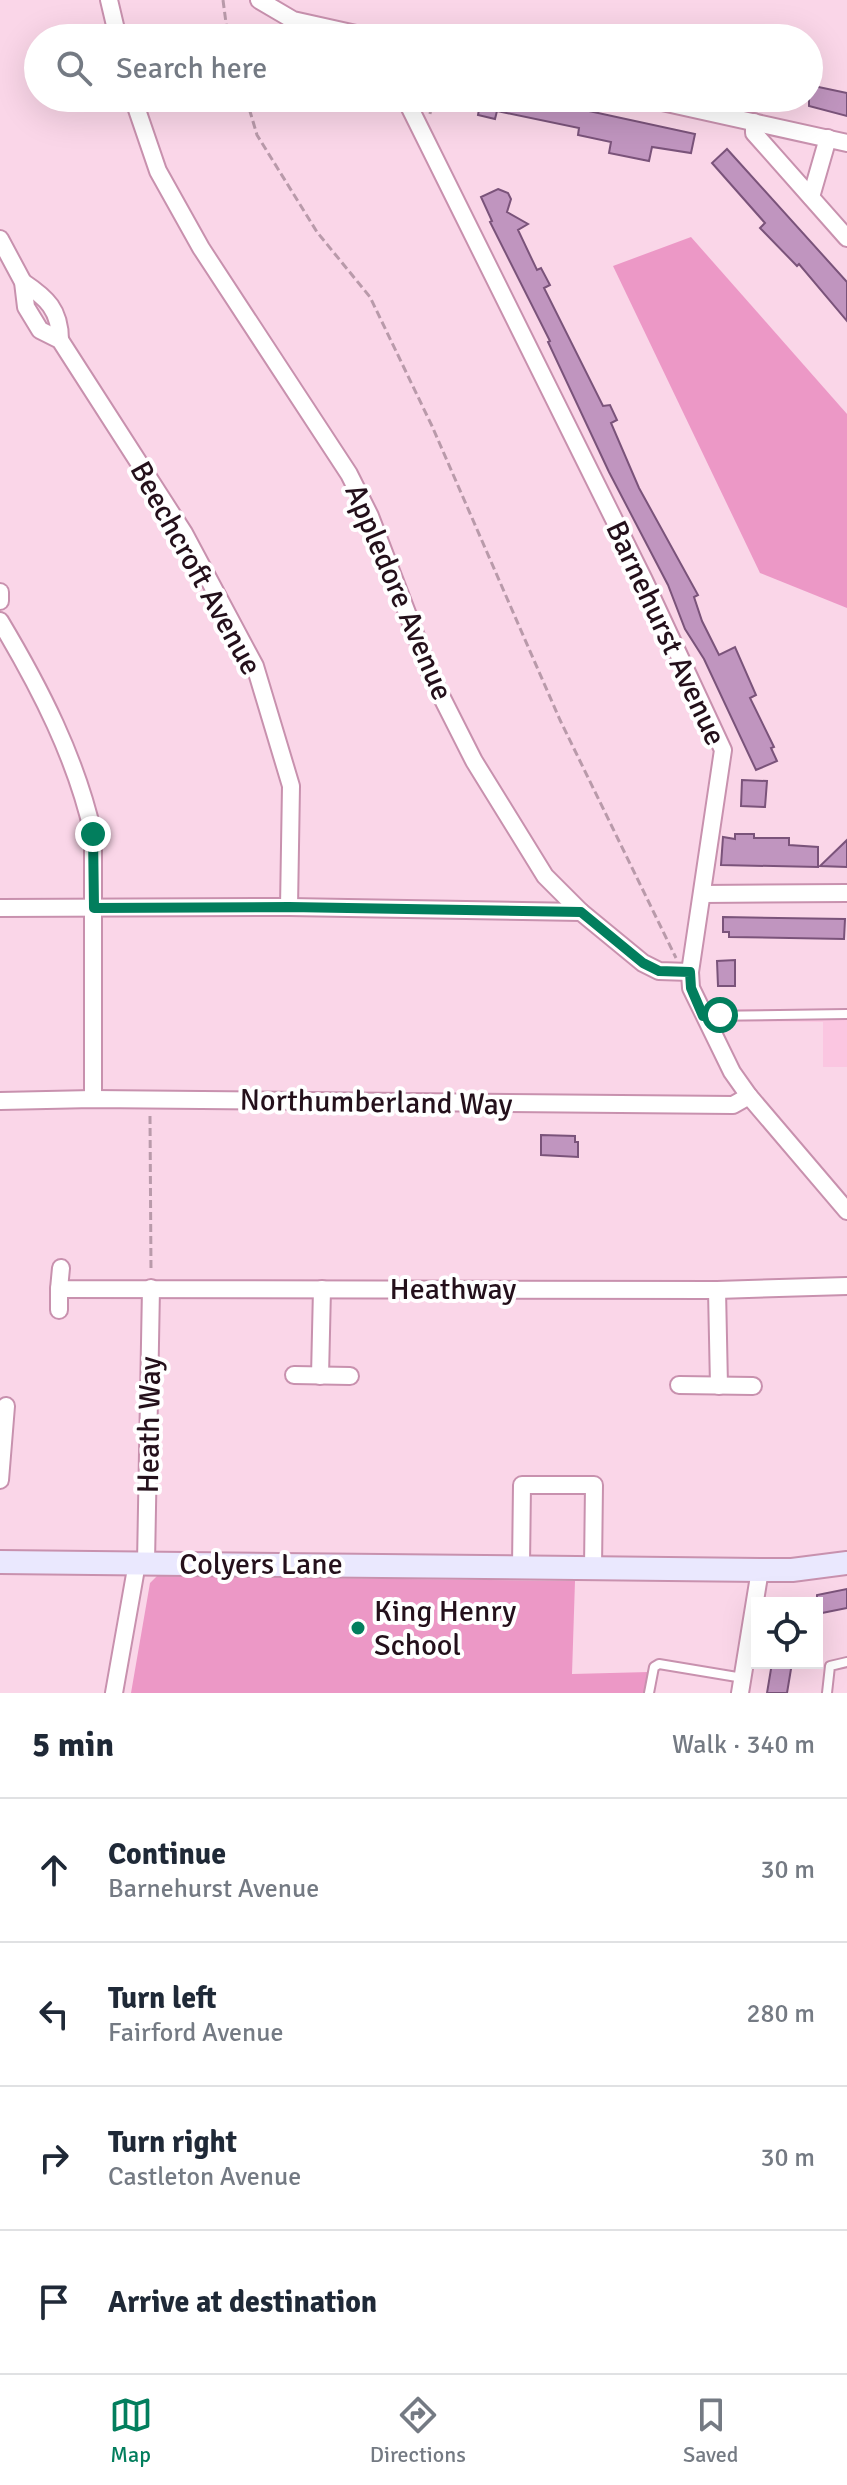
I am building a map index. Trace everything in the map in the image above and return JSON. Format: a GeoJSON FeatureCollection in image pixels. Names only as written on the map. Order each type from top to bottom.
{"type":"FeatureCollection","features":[{"type":"Feature","properties":{"kind":"street"},"geometry":{"type":"LineString","coordinates":[[109,0],[115,24]]}},
{"type":"Feature","properties":{"kind":"street"},"geometry":{"type":"LineString","coordinates":[[259,0],[293,20],[311,24]]}},
{"type":"Feature","properties":{"kind":"street","name":"Appledore Avenue"},"geometry":{"type":"LineString","coordinates":[[138,112],[158,171],[201,248],[349,474],[370,516],[432,678],[474,761],[545,876],[581,912],[643,963],[659,971],[687,972]]}},
{"type":"Feature","properties":{"kind":"street","name":"Barnehurst Avenue"},"geometry":{"type":"LineString","coordinates":[[412,112],[644,580],[723,750],[703,894],[687,972],[691,988],[732,1072],[847,1211]]}},
{"type":"Feature","properties":{"kind":"street"},"geometry":{"type":"LineString","coordinates":[[708,112],[847,143]]}},
{"type":"Feature","properties":{"kind":"street"},"geometry":{"type":"LineString","coordinates":[[754,122],[754,133],[847,238]]}},
{"type":"Feature","properties":{"kind":"street"},"geometry":{"type":"LineString","coordinates":[[811,197],[828,138]]}},
{"type":"Feature","properties":{"kind":"street","name":"Beechcroft Avenue"},"geometry":{"type":"LineString","coordinates":[[0,239],[23,282],[44,296],[60,322],[60,340],[184,533],[255,666],[291,786],[289,907]]}},
{"type":"Feature","properties":{"kind":"street"},"geometry":{"type":"LineString","coordinates":[[0,592],[0,601]]}},
{"type":"Feature","properties":{"kind":"street"},"geometry":{"type":"LineString","coordinates":[[0,621],[59,731],[84,793],[93,834],[93,1099]]}},
{"type":"Feature","properties":{"kind":"street"},"geometry":{"type":"LineString","coordinates":[[703,894],[847,893]]}},
{"type":"Feature","properties":{"kind":"street"},"geometry":{"type":"LineString","coordinates":[[0,908],[289,907],[581,912]]}},
{"type":"Feature","properties":{"kind":"street","name":"Northumberland Way"},"geometry":{"type":"LineString","coordinates":[[0,1101],[93,1099],[733,1105],[749,1096]]}},
{"type":"Feature","properties":{"kind":"street"},"geometry":{"type":"LineString","coordinates":[[59,1310],[61,1268]]}},
{"type":"Feature","properties":{"kind":"street","name":"Heathway"},"geometry":{"type":"LineString","coordinates":[[59,1289],[717,1290],[847,1286]]}},
{"type":"Feature","properties":{"kind":"street","name":"Heath Way"},"geometry":{"type":"LineString","coordinates":[[114,1693],[141,1563],[151,1288]]}},
{"type":"Feature","properties":{"kind":"street"},"geometry":{"type":"LineString","coordinates":[[320,1376],[322,1289]]}},
{"type":"Feature","properties":{"kind":"street"},"geometry":{"type":"LineString","coordinates":[[717,1290],[719,1386]]}},
{"type":"Feature","properties":{"kind":"street"},"geometry":{"type":"LineString","coordinates":[[294,1375],[350,1376]]}},
{"type":"Feature","properties":{"kind":"street"},"geometry":{"type":"LineString","coordinates":[[679,1385],[753,1386]]}},
{"type":"Feature","properties":{"kind":"street"},"geometry":{"type":"LineString","coordinates":[[0,1480],[6,1406]]}},
{"type":"Feature","properties":{"kind":"street"},"geometry":{"type":"LineString","coordinates":[[521,1566],[522,1485],[594,1485],[593,1568]]}},
{"type":"Feature","properties":{"kind":"street","name":"Colyers Lane"},"geometry":{"type":"LineString","coordinates":[[0,1562],[760,1570],[792,1570],[847,1563]]}},
{"type":"Feature","properties":{"kind":"street"},"geometry":{"type":"LineString","coordinates":[[741,1686],[760,1570]]}},
{"type":"Feature","properties":{"kind":"lane"},"geometry":{"type":"LineString","coordinates":[[703,1016],[847,1014]]}},
{"type":"Feature","properties":{"kind":"lane"},"geometry":{"type":"LineString","coordinates":[[827,1693],[830,1666],[847,1662]]}},
{"type":"Feature","properties":{"kind":"lane"},"geometry":{"type":"LineString","coordinates":[[649,1693],[654,1667],[659,1664],[741,1686]]}},
{"type":"Feature","properties":{"kind":"path"},"geometry":{"type":"LineString","coordinates":[[223,0],[226,24]]}},
{"type":"Feature","properties":{"kind":"path"},"geometry":{"type":"LineString","coordinates":[[250,112],[257,135],[317,232],[370,297],[432,426],[560,720],[687,972]]}},
{"type":"Feature","properties":{"kind":"path"},"geometry":{"type":"LineString","coordinates":[[150,1100],[151,1288]]}},
{"type":"Feature","properties":{"kind":"shaded area"},"geometry":{"type":"Polygon","coordinates":[[[691,237],[847,414],[847,608],[760,573],[613,266],[691,237]]]}},
{"type":"Feature","properties":{"kind":"shaded area"},"geometry":{"type":"Polygon","coordinates":[[[716,1009],[847,1009],[847,1067],[823,1067],[823,1022],[723,1021],[716,1009]]]}},
{"type":"Feature","properties":{"kind":"shaded area","name":"King Henry School"},"geometry":{"type":"Polygon","coordinates":[[[157,1576],[575,1581],[572,1674],[649,1672],[646,1693],[131,1693],[150,1583],[157,1576]]]}},
{"type":"Feature","properties":{"kind":"building"},"geometry":{"type":"Polygon","coordinates":[[[823,88],[847,93],[847,116],[823,110],[823,88]]]}},
{"type":"Feature","properties":{"kind":"building"},"geometry":{"type":"Polygon","coordinates":[[[479,112],[497,112],[495,119],[478,115],[479,112]]]}},
{"type":"Feature","properties":{"kind":"building"},"geometry":{"type":"Polygon","coordinates":[[[502,112],[594,112],[695,134],[691,153],[652,147],[649,161],[609,153],[611,142],[578,135],[579,128],[502,112]]]}},
{"type":"Feature","properties":{"kind":"building"},"geometry":{"type":"Polygon","coordinates":[[[727,149],[847,282],[847,321],[799,264],[797,266],[760,228],[765,223],[712,163],[727,149]]]}},
{"type":"Feature","properties":{"kind":"building"},"geometry":{"type":"Polygon","coordinates":[[[498,189],[508,193],[511,199],[507,212],[528,224],[518,230],[537,270],[541,268],[550,285],[544,288],[603,406],[610,405],[617,420],[611,423],[639,488],[698,595],[694,597],[702,621],[719,655],[735,647],[756,695],[750,698],[774,747],[771,748],[777,761],[756,770],[704,659],[685,629],[668,585],[609,472],[550,341],[490,222],[481,197],[498,189]]]}},
{"type":"Feature","properties":{"kind":"building"},"geometry":{"type":"Polygon","coordinates":[[[742,780],[767,781],[765,807],[741,806],[742,780]]]}},
{"type":"Feature","properties":{"kind":"building"},"geometry":{"type":"Polygon","coordinates":[[[735,834],[754,834],[754,838],[789,838],[789,845],[818,847],[818,867],[721,865],[723,837],[735,839],[735,834]]]}},
{"type":"Feature","properties":{"kind":"building"},"geometry":{"type":"Polygon","coordinates":[[[847,840],[847,867],[820,866],[847,840]]]}},
{"type":"Feature","properties":{"kind":"building"},"geometry":{"type":"Polygon","coordinates":[[[723,917],[845,919],[844,939],[729,937],[729,932],[723,932],[723,917]]]}},
{"type":"Feature","properties":{"kind":"building"},"geometry":{"type":"Polygon","coordinates":[[[735,960],[735,986],[718,986],[717,961],[735,960]]]}},
{"type":"Feature","properties":{"kind":"building"},"geometry":{"type":"Polygon","coordinates":[[[541,1135],[575,1136],[578,1157],[541,1155],[541,1135]]]}},
{"type":"Feature","properties":{"kind":"building"},"geometry":{"type":"Polygon","coordinates":[[[847,1589],[847,1608],[823,1613],[823,1597],[817,1595],[847,1589]]]}},
{"type":"Feature","properties":{"kind":"building"},"geometry":{"type":"Polygon","coordinates":[[[771,1669],[791,1669],[787,1693],[767,1693],[771,1669]]]}},
{"type":"Feature","properties":{"kind":"place","name":"King Henry School"},"geometry":{"type":"Point","coordinates":[358,1628]}},
{"type":"Feature","properties":{"kind":"route"},"geometry":{"type":"LineString","coordinates":[[93,834],[94,908],[289,907],[581,912],[643,963],[659,971],[690,972],[691,988],[703,1016],[720,1015]]}}]}
